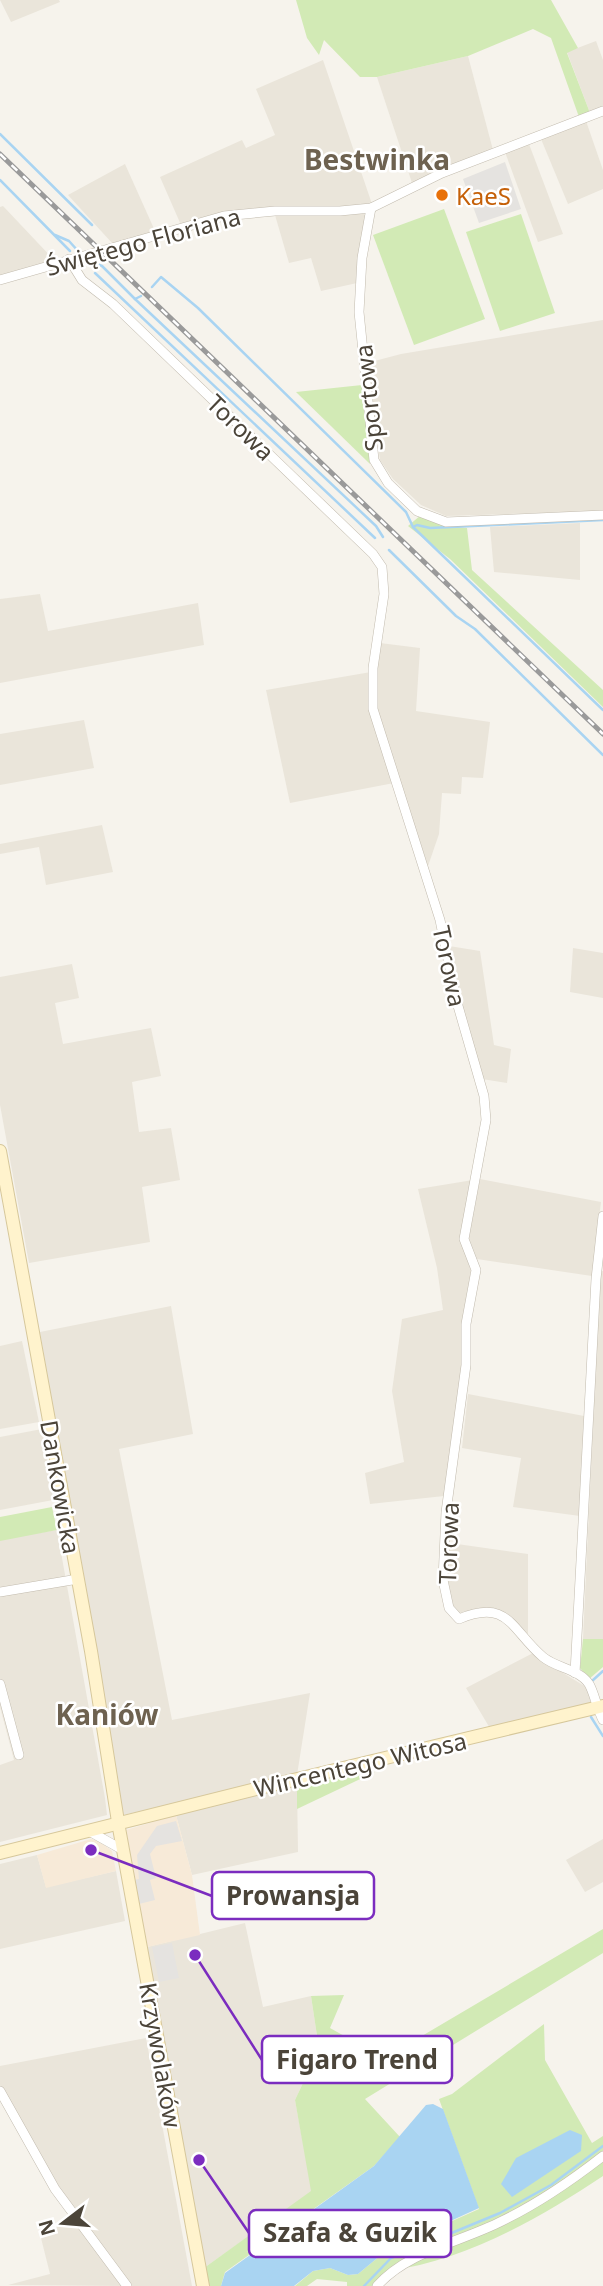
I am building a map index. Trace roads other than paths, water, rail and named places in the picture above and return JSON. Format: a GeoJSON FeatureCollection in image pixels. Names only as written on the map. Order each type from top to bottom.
{"type":"FeatureCollection","features":[{"type":"Feature","properties":{"kind":"street","name":"Świętego Floriana"},"geometry":{"type":"LineString","coordinates":[[0,280],[224,216],[275,211],[371,208],[442,173],[603,111]]}},
{"type":"Feature","properties":{"kind":"street","name":"Sportowa"},"geometry":{"type":"LineString","coordinates":[[371,208],[362,258],[359,312],[374,460],[388,483],[417,511],[446,522],[603,515]]}},
{"type":"Feature","properties":{"kind":"street","name":"Torowa"},"geometry":{"type":"LineString","coordinates":[[69,259],[82,280],[134,323],[373,554],[382,568],[384,594],[373,668],[373,709],[440,920],[456,999],[484,1096],[486,1120],[464,1239],[476,1270],[466,1324],[466,1365],[446,1512],[443,1580],[449,1608],[459,1619],[478,1611],[493,1612],[508,1619],[544,1658],[575,1673],[590,1685],[603,1720]]}},
{"type":"Feature","properties":{"kind":"street","name":"Dankowicka"},"geometry":{"type":"LineString","coordinates":[[0,1151],[78,1579],[118,1824]]}},
{"type":"Feature","properties":{"kind":"street"},"geometry":{"type":"LineString","coordinates":[[575,1673],[596,1279],[603,1216]]}},
{"type":"Feature","properties":{"kind":"street"},"geometry":{"type":"LineString","coordinates":[[0,1592],[78,1579]]}},
{"type":"Feature","properties":{"kind":"street"},"geometry":{"type":"LineString","coordinates":[[0,1684],[19,1755]]}},
{"type":"Feature","properties":{"kind":"street","name":"Wincentego Witosa"},"geometry":{"type":"LineString","coordinates":[[0,1853],[600,1707]]}},
{"type":"Feature","properties":{"kind":"street","name":"Krzywolaków"},"geometry":{"type":"LineString","coordinates":[[118,1824],[203,2286]]}},
{"type":"Feature","properties":{"kind":"street"},"geometry":{"type":"LineString","coordinates":[[89,1831],[123,1850]]}},
{"type":"Feature","properties":{"kind":"street"},"geometry":{"type":"LineString","coordinates":[[0,2091],[55,2189],[127,2286]]}},
{"type":"Feature","properties":{"kind":"street"},"geometry":{"type":"LineString","coordinates":[[377,2286],[390,2272],[502,2222],[556,2192],[603,2156]]}},
{"type":"Feature","properties":{"kind":"water"},"geometry":{"type":"Polygon","coordinates":[[[433,2104],[443,2109],[479,2208],[387,2250],[358,2274],[348,2275],[330,2268],[313,2271],[294,2286],[221,2286],[225,2273],[374,2166],[426,2105],[433,2104]]]}},
{"type":"Feature","properties":{"kind":"water"},"geometry":{"type":"Polygon","coordinates":[[[570,2130],[582,2135],[581,2151],[512,2197],[501,2184],[516,2158],[570,2130]]]}},
{"type":"Feature","properties":{"kind":"waterway"},"geometry":{"type":"LineString","coordinates":[[0,134],[92,225]]}},
{"type":"Feature","properties":{"kind":"waterway"},"geometry":{"type":"LineString","coordinates":[[0,180],[70,251]]}},
{"type":"Feature","properties":{"kind":"waterway"},"geometry":{"type":"LineString","coordinates":[[55,235],[69,241],[78,251]]}},
{"type":"Feature","properties":{"kind":"waterway"},"geometry":{"type":"LineString","coordinates":[[88,261],[102,266],[135,299],[141,296]]}},
{"type":"Feature","properties":{"kind":"waterway"},"geometry":{"type":"LineString","coordinates":[[95,273],[375,538]]}},
{"type":"Feature","properties":{"kind":"waterway"},"geometry":{"type":"LineString","coordinates":[[152,287],[161,277],[198,308],[406,512],[413,527],[603,520]]}},
{"type":"Feature","properties":{"kind":"waterway"},"geometry":{"type":"LineString","coordinates":[[135,299],[376,526],[383,537]]}},
{"type":"Feature","properties":{"kind":"waterway"},"geometry":{"type":"LineString","coordinates":[[413,527],[603,710]]}},
{"type":"Feature","properties":{"kind":"waterway"},"geometry":{"type":"LineString","coordinates":[[389,550],[456,616],[475,629],[603,755]]}},
{"type":"Feature","properties":{"kind":"waterway"},"geometry":{"type":"LineString","coordinates":[[592,1681],[603,1671]]}},
{"type":"Feature","properties":{"kind":"waterway"},"geometry":{"type":"LineString","coordinates":[[591,1717],[603,1736]]}},
{"type":"Feature","properties":{"kind":"waterway"},"geometry":{"type":"LineString","coordinates":[[364,2286],[391,2258],[500,2213],[551,2185],[603,2146]]}},
{"type":"Feature","properties":{"kind":"railway"},"geometry":{"type":"LineString","coordinates":[[0,154],[603,734]]}},
{"type":"Feature","properties":{"kind":"place","name":"KaeS"},"geometry":{"type":"Point","coordinates":[442,195]}},
{"type":"Feature","properties":{"kind":"place","name":"Prowansja"},"geometry":{"type":"Point","coordinates":[91,1850]}},
{"type":"Feature","properties":{"kind":"place","name":"Figaro Trend"},"geometry":{"type":"Point","coordinates":[195,1955]}},
{"type":"Feature","properties":{"kind":"place","name":"Szafa & Guzik"},"geometry":{"type":"Point","coordinates":[199,2160]}},
{"type":"Feature","properties":{"kind":"district","name":"Bestwinka"},"geometry":{"type":"Point","coordinates":[377,159]}},
{"type":"Feature","properties":{"kind":"district","name":"Kaniów"},"geometry":{"type":"Point","coordinates":[107,1714]}}]}
